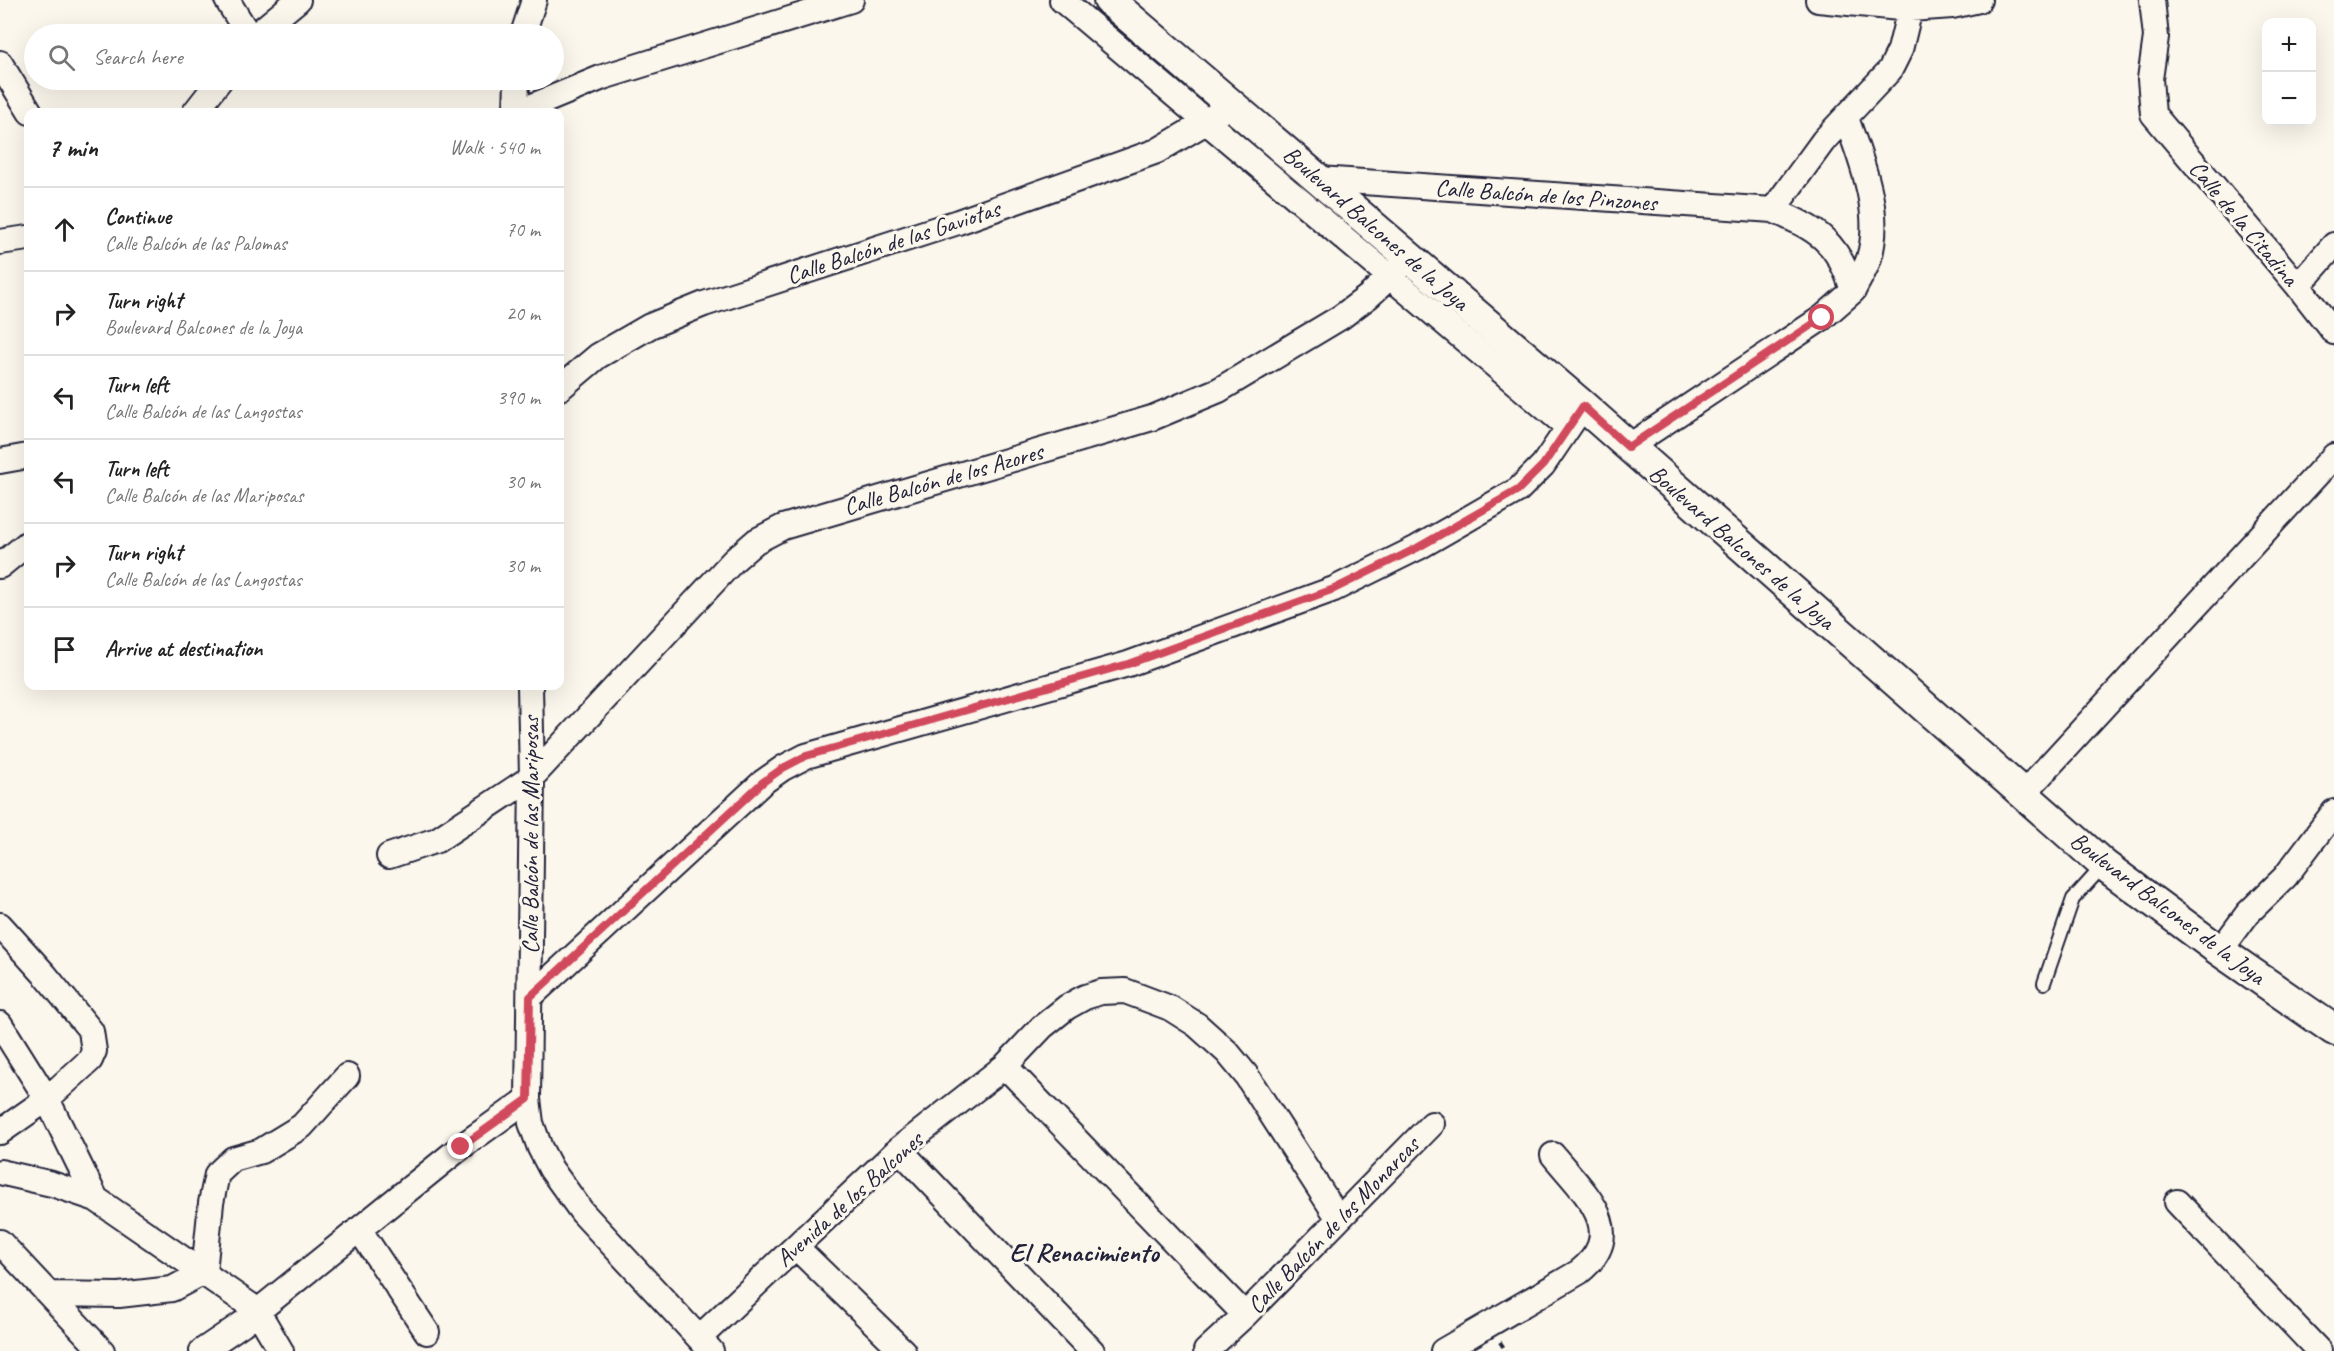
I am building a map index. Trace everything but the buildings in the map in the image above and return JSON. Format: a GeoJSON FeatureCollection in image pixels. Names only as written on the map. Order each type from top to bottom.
{"type":"FeatureCollection","features":[{"type":"Feature","properties":{"kind":"street"},"geometry":{"type":"LineString","coordinates":[[227,0],[242,24]]}},
{"type":"Feature","properties":{"kind":"street"},"geometry":{"type":"LineString","coordinates":[[269,24],[298,0]]}},
{"type":"Feature","properties":{"kind":"street"},"geometry":{"type":"LineString","coordinates":[[526,24],[534,0]]}},
{"type":"Feature","properties":{"kind":"street"},"geometry":{"type":"LineString","coordinates":[[779,22],[794,0]]}},
{"type":"Feature","properties":{"kind":"street"},"geometry":{"type":"LineString","coordinates":[[527,108],[603,77],[851,0]]}},
{"type":"Feature","properties":{"kind":"street","name":"Boulevard Balcones de la Joya"},"geometry":{"type":"LineString","coordinates":[[1062,0],[1390,279],[1575,417],[1628,447],[2104,865],[2220,951],[2334,1030]]}},
{"type":"Feature","properties":{"kind":"street","name":"Boulevard Balcones de la Joya"},"geometry":{"type":"LineString","coordinates":[[1109,0],[1410,258],[1575,417]]}},
{"type":"Feature","properties":{"kind":"street"},"geometry":{"type":"LineString","coordinates":[[1818,0],[1910,9],[1952,6],[1979,0]]}},
{"type":"Feature","properties":{"kind":"street","name":"Calle de la Citadina"},"geometry":{"type":"LineString","coordinates":[[2152,0],[2156,38],[2150,79],[2153,114],[2334,332]]}},
{"type":"Feature","properties":{"kind":"street"},"geometry":{"type":"LineString","coordinates":[[1853,291],[1847,271],[1824,236],[1773,210],[1824,140],[1890,70],[1900,50],[1910,9]]}},
{"type":"Feature","properties":{"kind":"street"},"geometry":{"type":"LineString","coordinates":[[0,63],[28,108]]}},
{"type":"Feature","properties":{"kind":"street"},"geometry":{"type":"LineString","coordinates":[[198,108],[212,90]]}},
{"type":"Feature","properties":{"kind":"street"},"geometry":{"type":"LineString","coordinates":[[517,90],[517,108]]}},
{"type":"Feature","properties":{"kind":"street","name":"Calle Balcón de las Gaviotas"},"geometry":{"type":"LineString","coordinates":[[564,385],[598,356],[650,326],[704,304],[958,222],[1157,151],[1231,104]]}},
{"type":"Feature","properties":{"kind":"street"},"geometry":{"type":"LineString","coordinates":[[1628,447],[1822,318],[1853,291],[1869,259],[1874,235],[1868,189],[1860,156],[1845,118]]}},
{"type":"Feature","properties":{"kind":"street","name":"Calle Balcón de los Pinzones"},"geometry":{"type":"LineString","coordinates":[[1318,179],[1773,210]]}},
{"type":"Feature","properties":{"kind":"street"},"geometry":{"type":"LineString","coordinates":[[0,242],[24,239]]}},
{"type":"Feature","properties":{"kind":"street"},"geometry":{"type":"LineString","coordinates":[[2298,286],[2334,244]]}},
{"type":"Feature","properties":{"kind":"street","name":"Calle Balcón de los Azores"},"geometry":{"type":"LineString","coordinates":[[389,856],[437,840],[532,777],[734,560],[756,541],[783,527],[1152,418],[1219,390],[1341,317],[1390,279],[1410,258]]}},
{"type":"Feature","properties":{"kind":"street"},"geometry":{"type":"LineString","coordinates":[[530,997],[763,782],[783,768],[806,756],[1128,664],[1334,589],[1427,542],[1518,490],[1543,465],[1575,417]]}},
{"type":"Feature","properties":{"kind":"street"},"geometry":{"type":"LineString","coordinates":[[0,461],[24,457]]}},
{"type":"Feature","properties":{"kind":"street"},"geometry":{"type":"LineString","coordinates":[[2023,794],[2331,467]]}},
{"type":"Feature","properties":{"kind":"street"},"geometry":{"type":"LineString","coordinates":[[0,566],[24,546]]}},
{"type":"Feature","properties":{"kind":"street","name":"Calle Balcón de las Mariposas"},"geometry":{"type":"LineString","coordinates":[[530,690],[532,777],[528,1099],[531,1123],[551,1169],[582,1212],[705,1345]]}},
{"type":"Feature","properties":{"kind":"street"},"geometry":{"type":"LineString","coordinates":[[2220,951],[2248,913],[2285,876],[2334,812]]}},
{"type":"Feature","properties":{"kind":"street"},"geometry":{"type":"LineString","coordinates":[[0,925],[91,1031],[94,1041],[94,1051],[90,1060],[47,1099],[0,1132]]}},
{"type":"Feature","properties":{"kind":"street","name":"Avenida de los Balcones"},"geometry":{"type":"LineString","coordinates":[[705,1345],[796,1246],[899,1149],[1005,1066],[1042,1027],[1067,1007],[1085,997],[1101,992],[1125,991],[1170,1008],[1197,1025],[1227,1052],[1246,1075],[1339,1219]]}},
{"type":"Feature","properties":{"kind":"street"},"geometry":{"type":"LineString","coordinates":[[0,1024],[47,1099],[96,1199]]}},
{"type":"Feature","properties":{"kind":"street"},"geometry":{"type":"LineString","coordinates":[[1005,1066],[1245,1315]]}},
{"type":"Feature","properties":{"kind":"street"},"geometry":{"type":"LineString","coordinates":[[204,1272],[211,1203],[217,1174],[233,1159],[261,1150],[302,1126],[347,1076]]}},
{"type":"Feature","properties":{"kind":"street"},"geometry":{"type":"LineString","coordinates":[[202,1351],[242,1324],[461,1147],[528,1099]]}},
{"type":"Feature","properties":{"kind":"street","name":"Calle Balcón de los Monarcas"},"geometry":{"type":"LineString","coordinates":[[1206,1351],[1245,1315],[1432,1124]]}},
{"type":"Feature","properties":{"kind":"street"},"geometry":{"type":"LineString","coordinates":[[899,1149],[1092,1351]]}},
{"type":"Feature","properties":{"kind":"street"},"geometry":{"type":"LineString","coordinates":[[1443,1351],[1579,1272],[1598,1254],[1603,1232],[1601,1220],[1595,1207],[1553,1155]]}},
{"type":"Feature","properties":{"kind":"street"},"geometry":{"type":"LineString","coordinates":[[0,1172],[52,1184],[96,1199],[257,1310],[281,1351]]}},
{"type":"Feature","properties":{"kind":"street"},"geometry":{"type":"LineString","coordinates":[[2177,1202],[2319,1351]]}},
{"type":"Feature","properties":{"kind":"street"},"geometry":{"type":"LineString","coordinates":[[359,1229],[428,1332]]}},
{"type":"Feature","properties":{"kind":"street"},"geometry":{"type":"LineString","coordinates":[[0,1242],[102,1351]]}},
{"type":"Feature","properties":{"kind":"street"},"geometry":{"type":"LineString","coordinates":[[796,1246],[903,1351]]}},
{"type":"Feature","properties":{"kind":"street"},"geometry":{"type":"LineString","coordinates":[[49,1294],[119,1295],[172,1289],[204,1272]]}},
{"type":"Feature","properties":{"kind":"lane"},"geometry":{"type":"LineString","coordinates":[[2044,982],[2073,899],[2104,865]]}},
{"type":"Feature","properties":{"kind":"district","name":"El Renacimiento"},"geometry":{"type":"Point","coordinates":[1084,1252]}},
{"type":"Feature","properties":{"kind":"route"},"geometry":{"type":"LineString","coordinates":[[461,1147],[528,1099],[530,997],[763,782],[783,768],[806,756],[1128,664],[1334,589],[1417,548],[1518,490],[1543,465],[1583,406],[1628,447],[1822,318]]}}]}
